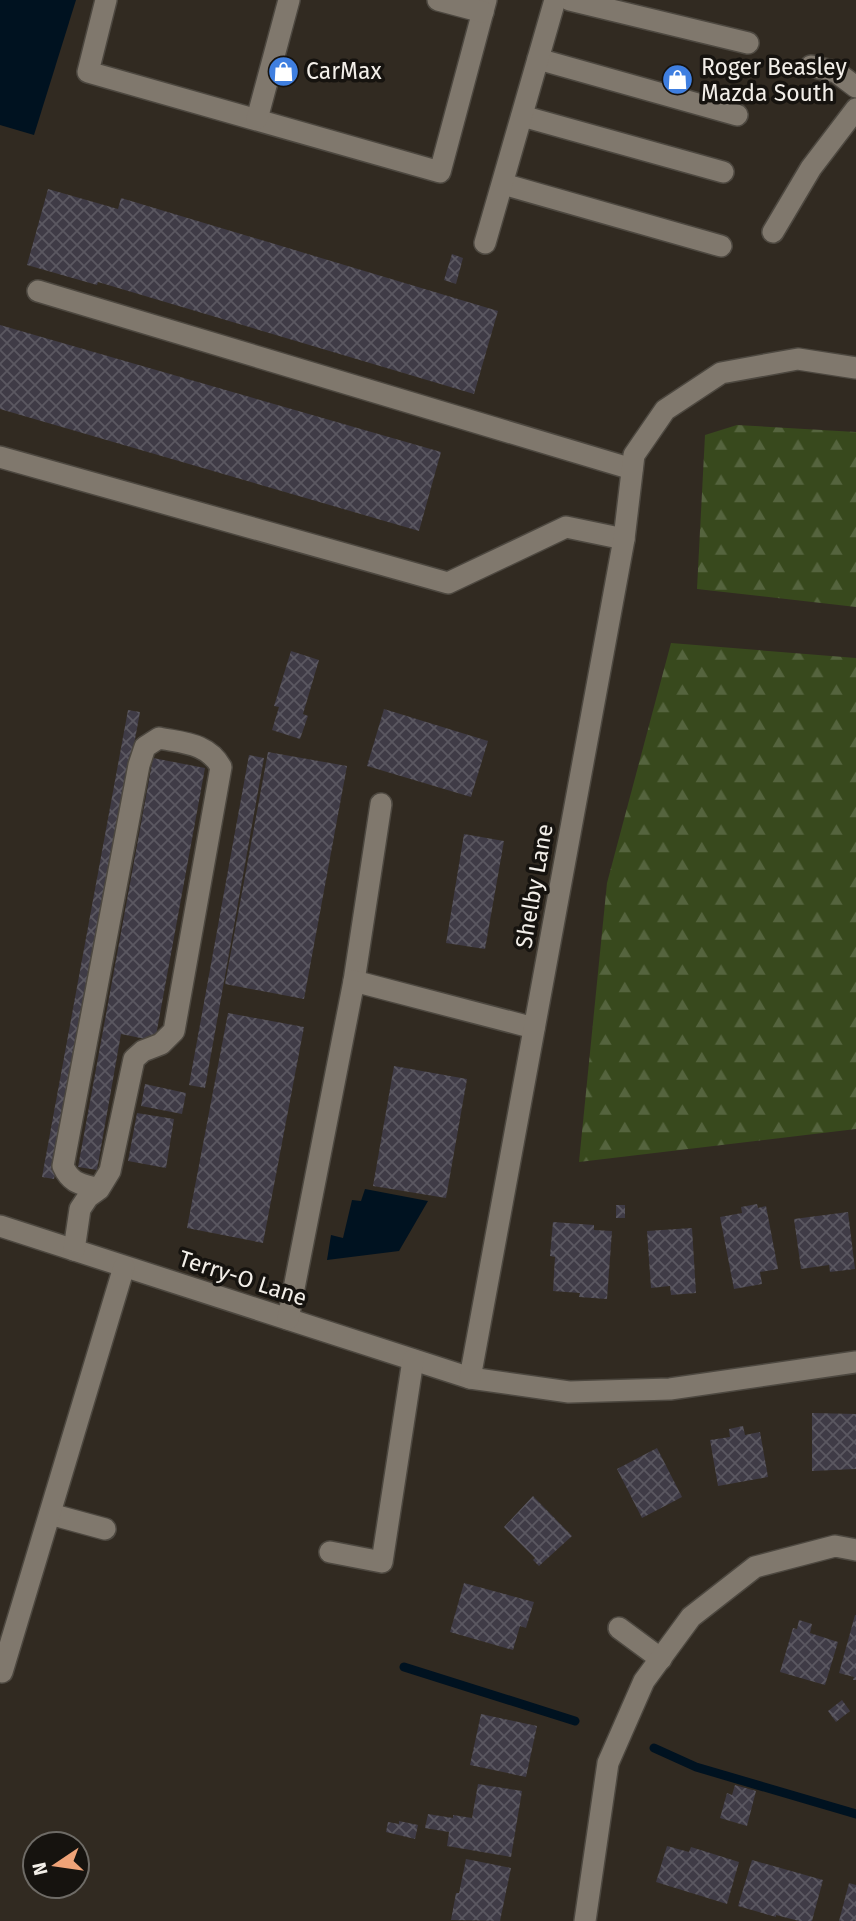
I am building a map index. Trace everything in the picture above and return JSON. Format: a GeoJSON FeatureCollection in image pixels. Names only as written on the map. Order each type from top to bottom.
{"type":"FeatureCollection","features":[{"type":"Feature","properties":{"kind":"street"},"geometry":{"type":"LineString","coordinates":[[106,0],[88,72],[440,172],[484,6],[438,0]]}},
{"type":"Feature","properties":{"kind":"street"},"geometry":{"type":"LineString","coordinates":[[257,119],[289,0]]}},
{"type":"Feature","properties":{"kind":"street"},"geometry":{"type":"LineString","coordinates":[[485,243],[555,0]]}},
{"type":"Feature","properties":{"kind":"street"},"geometry":{"type":"LineString","coordinates":[[570,0],[748,43]]}},
{"type":"Feature","properties":{"kind":"street"},"geometry":{"type":"LineString","coordinates":[[538,59],[737,115]]}},
{"type":"Feature","properties":{"kind":"street"},"geometry":{"type":"LineString","coordinates":[[811,65],[836,72],[856,87]]}},
{"type":"Feature","properties":{"kind":"street"},"geometry":{"type":"LineString","coordinates":[[773,232],[811,168],[856,109]]}},
{"type":"Feature","properties":{"kind":"street"},"geometry":{"type":"LineString","coordinates":[[522,116],[723,172]]}},
{"type":"Feature","properties":{"kind":"street"},"geometry":{"type":"LineString","coordinates":[[502,184],[721,246]]}},
{"type":"Feature","properties":{"kind":"street"},"geometry":{"type":"LineString","coordinates":[[38,291],[632,469]]}},
{"type":"Feature","properties":{"kind":"street","name":"Shelby Lane"},"geometry":{"type":"LineString","coordinates":[[470,1378],[624,539],[634,455],[665,410],[721,373],[798,359],[856,368]]}},
{"type":"Feature","properties":{"kind":"street"},"geometry":{"type":"LineString","coordinates":[[0,457],[447,583],[566,527],[624,539]]}},
{"type":"Feature","properties":{"kind":"street"},"geometry":{"type":"LineString","coordinates":[[74,1250],[80,1209],[88,1197],[99,1189],[110,1171],[134,1059],[143,1051],[161,1044],[174,1031],[221,767],[215,756],[202,747],[159,738],[145,747],[139,765],[63,1166],[68,1177],[79,1184],[99,1189]]}},
{"type":"Feature","properties":{"kind":"street"},"geometry":{"type":"LineString","coordinates":[[288,1320],[354,981],[382,804]]}},
{"type":"Feature","properties":{"kind":"street"},"geometry":{"type":"LineString","coordinates":[[354,981],[534,1028]]}},
{"type":"Feature","properties":{"kind":"street","name":"Terry-O Lane"},"geometry":{"type":"LineString","coordinates":[[0,1226],[470,1378],[569,1392],[670,1390],[856,1362]]}},
{"type":"Feature","properties":{"kind":"street"},"geometry":{"type":"LineString","coordinates":[[2,1672],[124,1267]]}},
{"type":"Feature","properties":{"kind":"street"},"geometry":{"type":"LineString","coordinates":[[330,1552],[382,1562],[413,1360]]}},
{"type":"Feature","properties":{"kind":"street"},"geometry":{"type":"LineString","coordinates":[[50,1514],[105,1529]]}},
{"type":"Feature","properties":{"kind":"street"},"geometry":{"type":"LineString","coordinates":[[585,1921],[608,1763],[644,1681],[691,1617],[755,1567],[835,1546],[856,1550]]}},
{"type":"Feature","properties":{"kind":"street"},"geometry":{"type":"LineString","coordinates":[[619,1628],[661,1659]]}},
{"type":"Feature","properties":{"kind":"green space"},"geometry":{"type":"Polygon","coordinates":[[[737,425],[856,432],[856,607],[697,589],[705,435],[737,425]]]}},
{"type":"Feature","properties":{"kind":"green space"},"geometry":{"type":"Polygon","coordinates":[[[671,643],[856,658],[856,1129],[579,1162],[607,883],[671,643]]]}},
{"type":"Feature","properties":{"kind":"water"},"geometry":{"type":"Polygon","coordinates":[[[0,0],[76,0],[34,135],[0,125],[0,0]]]}},
{"type":"Feature","properties":{"kind":"water"},"geometry":{"type":"Polygon","coordinates":[[[365,1189],[428,1201],[399,1251],[327,1260],[331,1235],[343,1238],[352,1200],[361,1201],[365,1189]]]}},
{"type":"Feature","properties":{"kind":"building"},"geometry":{"type":"Polygon","coordinates":[[[48,189],[118,209],[121,198],[498,311],[474,394],[98,282],[97,285],[27,265],[48,189]]]}},
{"type":"Feature","properties":{"kind":"building"},"geometry":{"type":"Polygon","coordinates":[[[452,254],[463,258],[456,284],[444,280],[452,254]]]}},
{"type":"Feature","properties":{"kind":"building"},"geometry":{"type":"Polygon","coordinates":[[[0,325],[441,452],[419,531],[0,409],[0,325]]]}},
{"type":"Feature","properties":{"kind":"building"},"geometry":{"type":"Polygon","coordinates":[[[291,651],[319,660],[303,714],[308,716],[300,739],[272,730],[279,707],[274,706],[291,651]]]}},
{"type":"Feature","properties":{"kind":"building"},"geometry":{"type":"Polygon","coordinates":[[[384,709],[488,741],[471,797],[367,766],[384,709]]]}},
{"type":"Feature","properties":{"kind":"building"},"geometry":{"type":"Polygon","coordinates":[[[128,710],[140,712],[54,1179],[42,1177],[128,710]]]}},
{"type":"Feature","properties":{"kind":"building"},"geometry":{"type":"Polygon","coordinates":[[[268,752],[347,766],[304,999],[225,984],[268,752]]]}},
{"type":"Feature","properties":{"kind":"building"},"geometry":{"type":"Polygon","coordinates":[[[249,755],[264,758],[205,1088],[189,1085],[249,755]]]}},
{"type":"Feature","properties":{"kind":"building"},"geometry":{"type":"Polygon","coordinates":[[[153,758],[205,768],[155,1041],[121,1034],[97,1170],[78,1167],[153,758]]]}},
{"type":"Feature","properties":{"kind":"building"},"geometry":{"type":"Polygon","coordinates":[[[464,834],[504,841],[485,949],[446,943],[464,834]]]}},
{"type":"Feature","properties":{"kind":"building"},"geometry":{"type":"Polygon","coordinates":[[[228,1013],[304,1027],[263,1243],[187,1228],[228,1013]]]}},
{"type":"Feature","properties":{"kind":"building"},"geometry":{"type":"Polygon","coordinates":[[[394,1066],[467,1079],[446,1198],[373,1186],[394,1066]]]}},
{"type":"Feature","properties":{"kind":"building"},"geometry":{"type":"Polygon","coordinates":[[[145,1084],[186,1093],[182,1114],[141,1106],[145,1084]]]}},
{"type":"Feature","properties":{"kind":"building"},"geometry":{"type":"Polygon","coordinates":[[[137,1113],[174,1119],[166,1168],[128,1161],[137,1113]]]}},
{"type":"Feature","properties":{"kind":"building"},"geometry":{"type":"Polygon","coordinates":[[[757,1204],[758,1208],[766,1206],[778,1269],[760,1272],[762,1284],[734,1289],[720,1217],[742,1213],[741,1207],[757,1204]]]}},
{"type":"Feature","properties":{"kind":"building"},"geometry":{"type":"Polygon","coordinates":[[[616,1205],[625,1205],[625,1218],[616,1218],[616,1205]]]}},
{"type":"Feature","properties":{"kind":"building"},"geometry":{"type":"Polygon","coordinates":[[[848,1212],[855,1269],[830,1272],[829,1265],[801,1269],[794,1219],[848,1212]]]}},
{"type":"Feature","properties":{"kind":"building"},"geometry":{"type":"Polygon","coordinates":[[[553,1222],[594,1225],[594,1230],[612,1231],[607,1299],[579,1297],[580,1293],[553,1291],[555,1257],[550,1256],[553,1222]]]}},
{"type":"Feature","properties":{"kind":"building"},"geometry":{"type":"Polygon","coordinates":[[[692,1228],[696,1293],[671,1295],[670,1286],[651,1288],[647,1231],[692,1228]]]}},
{"type":"Feature","properties":{"kind":"building"},"geometry":{"type":"Polygon","coordinates":[[[812,1413],[856,1414],[856,1469],[812,1471],[812,1413]]]}},
{"type":"Feature","properties":{"kind":"building"},"geometry":{"type":"Polygon","coordinates":[[[743,1426],[745,1435],[760,1432],[768,1477],[718,1486],[710,1440],[730,1437],[729,1429],[743,1426]]]}},
{"type":"Feature","properties":{"kind":"building"},"geometry":{"type":"Polygon","coordinates":[[[657,1448],[682,1497],[642,1518],[617,1469],[657,1448]]]}},
{"type":"Feature","properties":{"kind":"building"},"geometry":{"type":"Polygon","coordinates":[[[533,1496],[572,1536],[539,1566],[533,1560],[535,1558],[504,1527],[533,1496]]]}},
{"type":"Feature","properties":{"kind":"building"},"geometry":{"type":"Polygon","coordinates":[[[464,1583],[534,1602],[526,1628],[520,1626],[513,1650],[450,1632],[464,1583]]]}},
{"type":"Feature","properties":{"kind":"building"},"geometry":{"type":"Polygon","coordinates":[[[855,1615],[856,1680],[853,1680],[854,1677],[839,1673],[855,1615]]]}},
{"type":"Feature","properties":{"kind":"building"},"geometry":{"type":"Polygon","coordinates":[[[799,1620],[812,1624],[810,1633],[838,1642],[825,1685],[780,1672],[793,1628],[797,1629],[799,1620]]]}},
{"type":"Feature","properties":{"kind":"building"},"geometry":{"type":"Polygon","coordinates":[[[842,1700],[850,1711],[836,1722],[828,1711],[842,1700]]]}},
{"type":"Feature","properties":{"kind":"building"},"geometry":{"type":"Polygon","coordinates":[[[481,1714],[537,1726],[526,1777],[470,1765],[481,1714]]]}},
{"type":"Feature","properties":{"kind":"building"},"geometry":{"type":"Polygon","coordinates":[[[478,1784],[522,1791],[511,1857],[447,1846],[449,1832],[425,1828],[428,1814],[472,1818],[478,1784]]]}},
{"type":"Feature","properties":{"kind":"building"},"geometry":{"type":"Polygon","coordinates":[[[735,1785],[756,1791],[747,1826],[720,1818],[727,1793],[732,1795],[735,1785]]]}},
{"type":"Feature","properties":{"kind":"building"},"geometry":{"type":"Polygon","coordinates":[[[399,1821],[418,1825],[415,1839],[386,1832],[388,1822],[399,1824],[399,1821]]]}},
{"type":"Feature","properties":{"kind":"building"},"geometry":{"type":"Polygon","coordinates":[[[667,1846],[689,1852],[691,1847],[739,1862],[727,1904],[656,1882],[667,1846]]]}},
{"type":"Feature","properties":{"kind":"building"},"geometry":{"type":"Polygon","coordinates":[[[466,1859],[511,1868],[500,1921],[451,1920],[466,1859]]]}},
{"type":"Feature","properties":{"kind":"building"},"geometry":{"type":"Polygon","coordinates":[[[752,1860],[823,1880],[812,1921],[776,1917],[738,1906],[752,1860]]]}},
{"type":"Feature","properties":{"kind":"building"},"geometry":{"type":"Polygon","coordinates":[[[849,1883],[856,1885],[856,1921],[839,1921],[849,1883]]]}},
{"type":"Feature","properties":{"kind":"waterway"},"geometry":{"type":"LineString","coordinates":[[404,1667],[575,1721]]}},
{"type":"Feature","properties":{"kind":"waterway"},"geometry":{"type":"LineString","coordinates":[[654,1748],[696,1767],[856,1814]]}},
{"type":"Feature","properties":{"kind":"place","name":"CarMax"},"geometry":{"type":"Point","coordinates":[283,71]}},
{"type":"Feature","properties":{"kind":"place","name":"Roger Beasley Mazda South"},"geometry":{"type":"Point","coordinates":[678,80]}}]}
